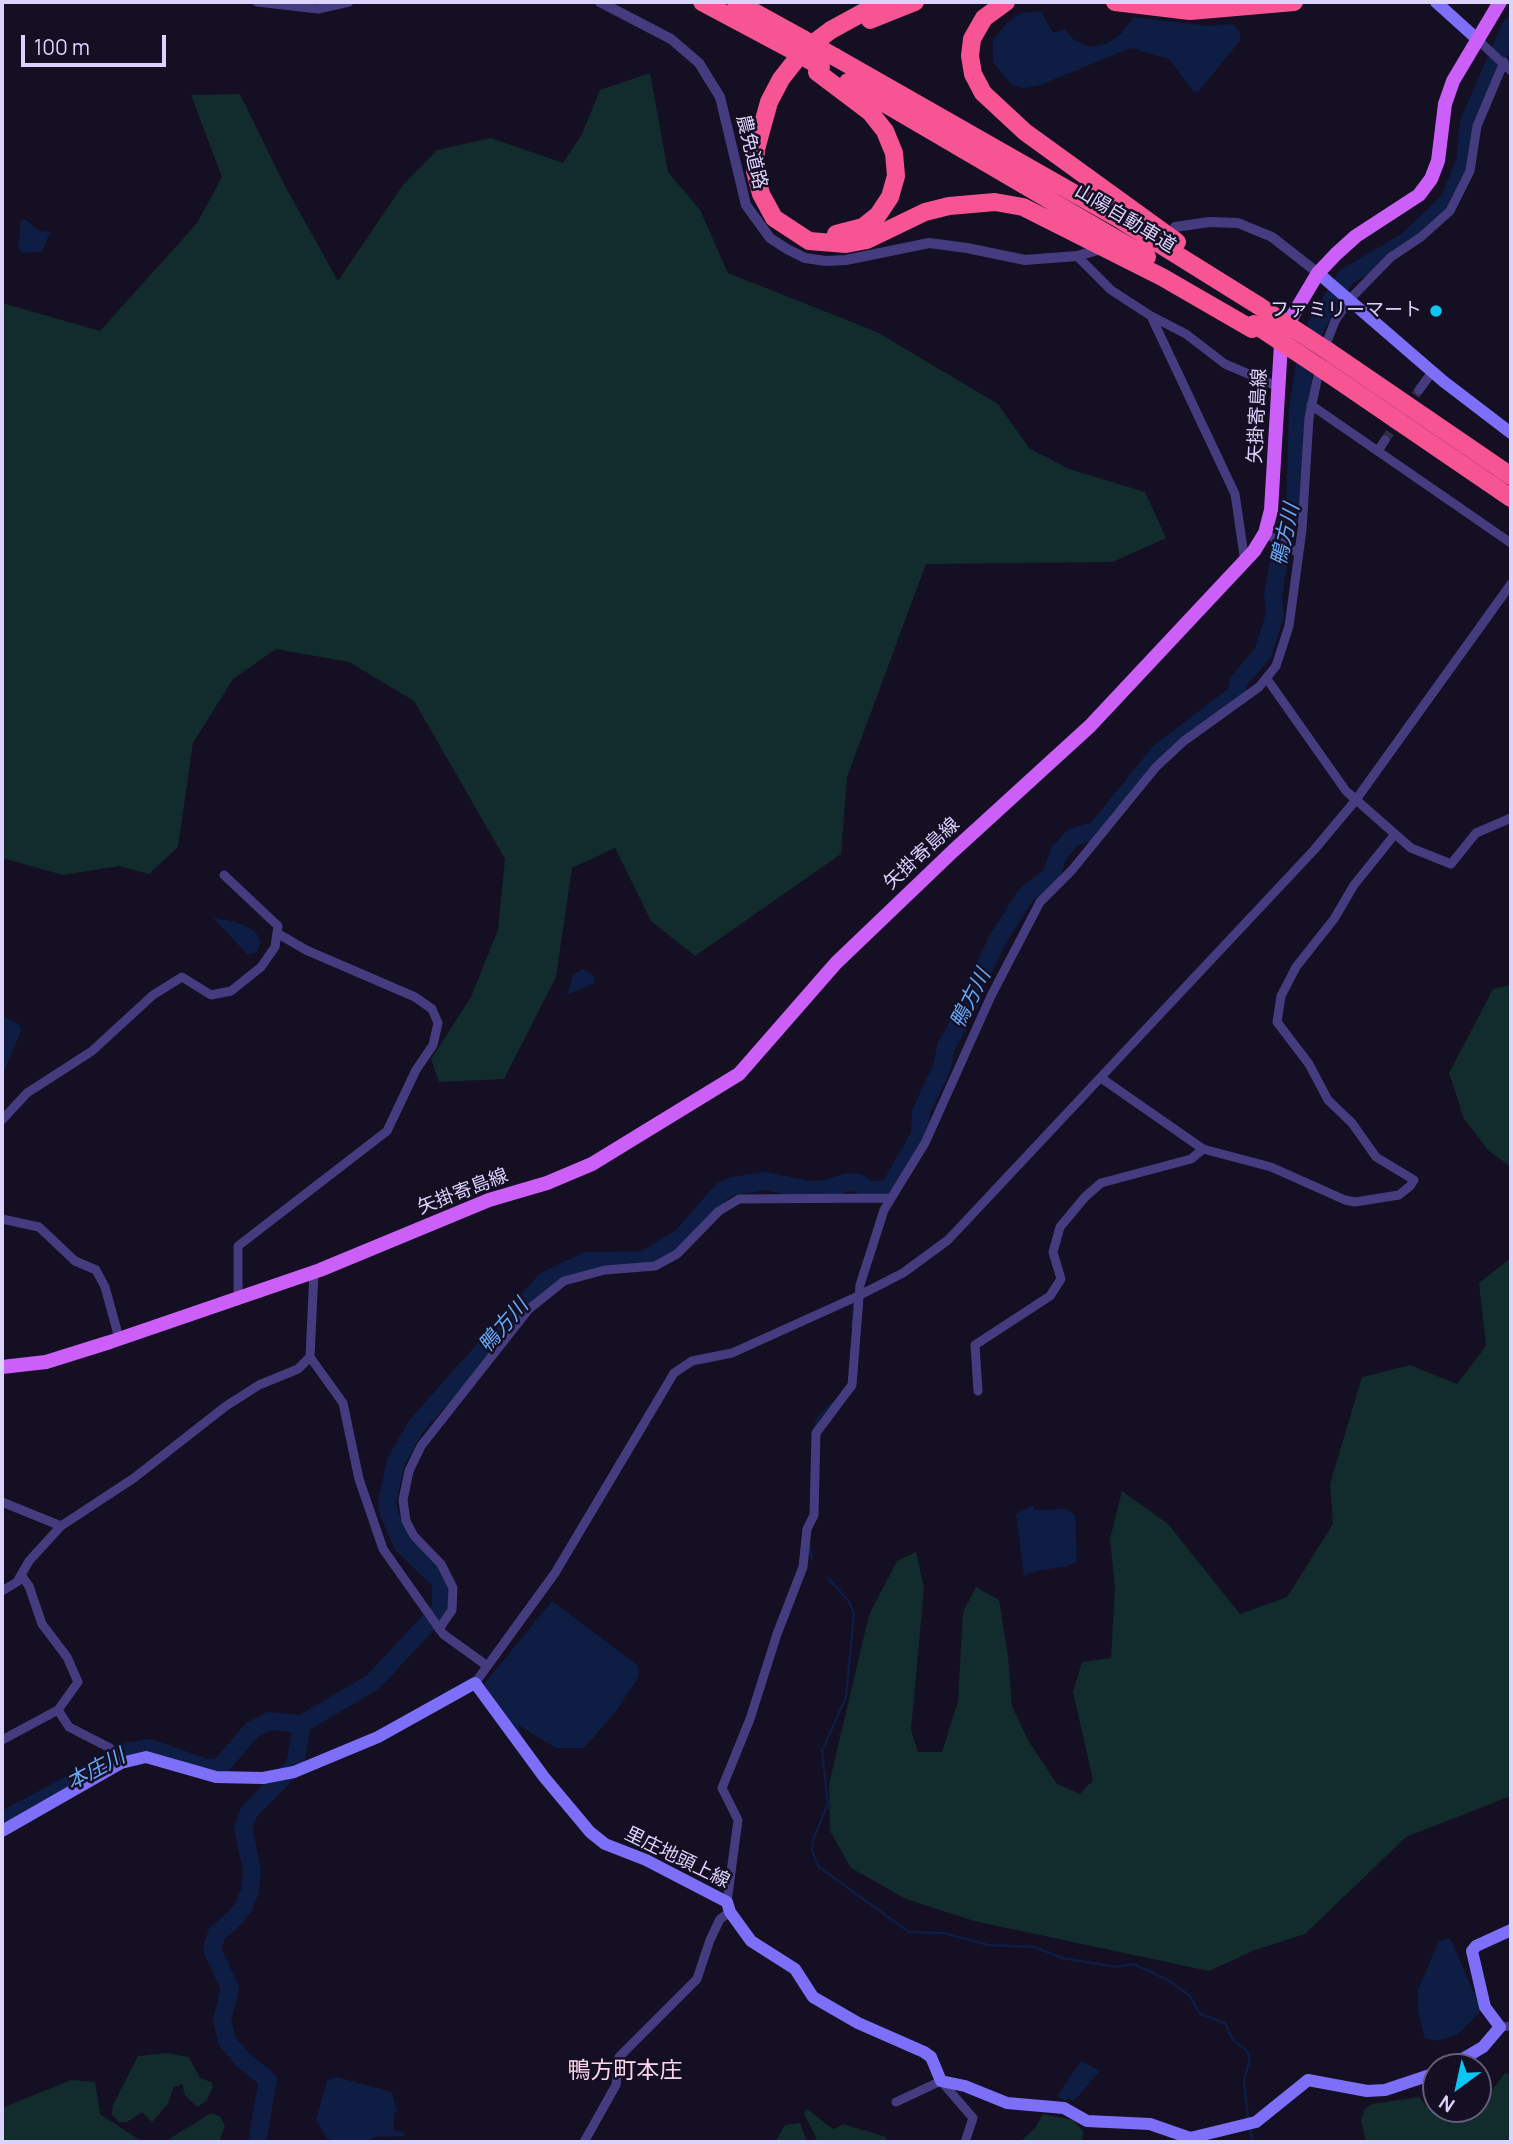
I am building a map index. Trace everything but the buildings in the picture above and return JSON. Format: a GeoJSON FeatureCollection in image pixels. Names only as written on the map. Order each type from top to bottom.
{"type":"FeatureCollection","features":[{"type":"Feature","properties":{"kind":"highway","name":"山陽自動車道"},"geometry":{"type":"LineString","coordinates":[[702,2],[798,45]]}},
{"type":"Feature","properties":{"kind":"highway","name":"山陽自動車道"},"geometry":{"type":"LineString","coordinates":[[736,2],[825,65],[1255,320],[1511,498]]}},
{"type":"Feature","properties":{"kind":"highway"},"geometry":{"type":"LineString","coordinates":[[882,2],[831,30],[803,51],[781,79],[769,102],[756,149],[755,172],[761,194],[774,218],[809,241],[846,244],[867,240],[925,212],[949,206],[995,202],[1023,207],[1255,320]]}},
{"type":"Feature","properties":{"kind":"highway"},"geometry":{"type":"LineString","coordinates":[[825,65],[885,131],[894,153],[896,176],[890,197],[878,215],[863,227],[848,233],[830,235],[813,231],[784,211],[773,193],[766,172],[771,126],[790,85],[811,60],[839,37],[881,14],[915,2]]}},
{"type":"Feature","properties":{"kind":"highway"},"geometry":{"type":"LineString","coordinates":[[1006,2],[984,18],[972,38],[972,74],[983,93],[1025,132],[1189,251],[1226,285]]}},
{"type":"Feature","properties":{"kind":"highway"},"geometry":{"type":"LineString","coordinates":[[1115,2],[1190,11],[1294,2]]}},
{"type":"Feature","properties":{"kind":"highway","name":"山陽自動車道"},"geometry":{"type":"LineString","coordinates":[[825,65],[1001,150],[1226,285],[1255,320],[1328,351],[1511,476]]}},
{"type":"Feature","properties":{"kind":"main road"},"geometry":{"type":"LineString","coordinates":[[1436,2],[1480,42]]}},
{"type":"Feature","properties":{"kind":"main road","name":"矢掛寄島線"},"geometry":{"type":"LineString","coordinates":[[2,1367],[46,1362],[119,1338],[314,1272],[489,1200],[547,1183],[592,1164],[739,1073],[851,949],[1090,726],[1271,536],[1281,344],[1290,320],[1356,236],[1419,195],[1431,179],[1438,160],[1445,104],[1454,81],[1480,42],[1500,2]]}},
{"type":"Feature","properties":{"kind":"main road"},"geometry":{"type":"LineString","coordinates":[[1323,277],[1432,372],[1511,433]]}},
{"type":"Feature","properties":{"kind":"main road"},"geometry":{"type":"LineString","coordinates":[[2,1831],[119,1761],[146,1758],[216,1777],[277,1776],[294,1772],[378,1737],[475,1684]]}},
{"type":"Feature","properties":{"kind":"main road","name":"里庄地頭上線"},"geometry":{"type":"LineString","coordinates":[[475,1684],[544,1777],[590,1832],[605,1844],[646,1860],[728,1907],[751,1941],[795,1969],[813,1997],[858,2024],[924,2052],[931,2057],[941,2081]]}},
{"type":"Feature","properties":{"kind":"main road"},"geometry":{"type":"LineString","coordinates":[[1473,2053],[1506,2027],[1485,2007],[1472,1951],[1476,1946],[1511,1930]]}},
{"type":"Feature","properties":{"kind":"main road"},"geometry":{"type":"LineString","coordinates":[[941,2081],[965,2086],[1007,2103],[1064,2108],[1087,2121],[1150,2124],[1191,2138],[1249,2124],[1278,2106],[1308,2080],[1367,2091],[1385,2090],[1422,2078]]}},
{"type":"Feature","properties":{"kind":"street"},"geometry":{"type":"LineString","coordinates":[[257,2],[318,9],[349,2]]}},
{"type":"Feature","properties":{"kind":"street","name":"農免道路"},"geometry":{"type":"LineString","coordinates":[[600,2],[671,39],[699,62],[720,97],[746,205],[770,238],[805,258],[846,260],[929,243],[967,247],[1025,260],[1077,256],[1098,250]]}},
{"type":"Feature","properties":{"kind":"street"},"geometry":{"type":"LineString","coordinates":[[1480,42],[1511,71]]}},
{"type":"Feature","properties":{"kind":"street"},"geometry":{"type":"LineString","coordinates":[[584,2142],[616,2085],[619,2057],[697,1979],[709,1940],[728,1907],[738,1820],[722,1788],[750,1719],[777,1634],[803,1567],[807,1529],[814,1515],[816,1433],[852,1385],[855,1298],[886,1197],[925,1143],[991,996],[1040,902],[1072,870],[1156,767],[1184,741],[1267,679],[1283,650],[1289,626],[1311,405],[1328,334],[1347,298],[1391,257],[1428,232],[1450,211],[1469,171],[1477,126],[1503,61]]}},
{"type":"Feature","properties":{"kind":"street"},"geometry":{"type":"LineString","coordinates":[[1175,227],[1209,222],[1238,223],[1272,237],[1323,277]]}},
{"type":"Feature","properties":{"kind":"street"},"geometry":{"type":"LineString","coordinates":[[1077,256],[1111,290],[1151,316],[1186,334],[1225,364],[1279,387]]}},
{"type":"Feature","properties":{"kind":"street"},"geometry":{"type":"LineString","coordinates":[[1151,316],[1235,494],[1245,562]]}},
{"type":"Feature","properties":{"kind":"street"},"geometry":{"type":"LineString","coordinates":[[1419,390],[1432,372]]}},
{"type":"Feature","properties":{"kind":"street"},"geometry":{"type":"LineString","coordinates":[[1311,405],[1511,543]]}},
{"type":"Feature","properties":{"kind":"street"},"geometry":{"type":"LineString","coordinates":[[1378,451],[1385,440]]}},
{"type":"Feature","properties":{"kind":"street"},"geometry":{"type":"LineString","coordinates":[[1271,536],[1296,552]]}},
{"type":"Feature","properties":{"kind":"street"},"geometry":{"type":"LineString","coordinates":[[475,1684],[562,1562],[674,1373],[692,1361],[732,1353],[855,1298],[903,1273],[948,1240],[1306,859],[1355,801],[1511,584]]}},
{"type":"Feature","properties":{"kind":"street"},"geometry":{"type":"LineString","coordinates":[[1267,679],[1355,801],[1411,848],[1451,864],[1476,833],[1511,818]]}},
{"type":"Feature","properties":{"kind":"street"},"geometry":{"type":"LineString","coordinates":[[1101,1078],[1203,1149],[1271,1167],[1355,1202],[1399,1195],[1414,1180],[1376,1157],[1352,1123],[1328,1100],[1309,1064],[1277,1022],[1281,996],[1296,967],[1334,919],[1354,885],[1395,834]]}},
{"type":"Feature","properties":{"kind":"street"},"geometry":{"type":"LineString","coordinates":[[2,1120],[27,1093],[92,1051],[145,1002],[181,977],[211,995],[231,991],[261,967],[275,947],[278,926],[238,892],[224,875]]}},
{"type":"Feature","properties":{"kind":"street"},"geometry":{"type":"LineString","coordinates":[[238,1297],[238,1246],[387,1131],[416,1070],[433,1045],[438,1023],[432,1009],[415,996],[306,950],[277,933]]}},
{"type":"Feature","properties":{"kind":"street"},"geometry":{"type":"LineString","coordinates":[[978,1391],[975,1345],[1050,1296],[1061,1279],[1053,1252],[1060,1227],[1084,1197],[1101,1183],[1191,1159],[1203,1149]]}},
{"type":"Feature","properties":{"kind":"street"},"geometry":{"type":"LineString","coordinates":[[437,1626],[452,1610],[453,1588],[441,1564],[414,1536],[406,1521],[403,1500],[409,1471],[421,1446],[529,1309],[564,1281],[604,1270],[655,1266],[677,1254],[719,1211],[739,1199],[763,1196],[858,1199],[886,1197]]}},
{"type":"Feature","properties":{"kind":"street"},"geometry":{"type":"LineString","coordinates":[[2,1219],[39,1227],[75,1261],[96,1270],[105,1287],[119,1338]]}},
{"type":"Feature","properties":{"kind":"street"},"geometry":{"type":"LineString","coordinates":[[314,1272],[310,1357],[343,1403],[359,1479],[383,1549],[437,1626],[486,1665]]}},
{"type":"Feature","properties":{"kind":"street"},"geometry":{"type":"LineString","coordinates":[[2,1591],[17,1582],[29,1561],[61,1526],[134,1478],[226,1406],[258,1385],[298,1369],[310,1357]]}},
{"type":"Feature","properties":{"kind":"street"},"geometry":{"type":"LineString","coordinates":[[2,1502],[61,1526]]}},
{"type":"Feature","properties":{"kind":"street"},"geometry":{"type":"LineString","coordinates":[[2,1740],[58,1710],[78,1682],[67,1657],[42,1624],[29,1586],[21,1575]]}},
{"type":"Feature","properties":{"kind":"street"},"geometry":{"type":"LineString","coordinates":[[58,1710],[69,1727],[110,1748],[119,1761]]}},
{"type":"Feature","properties":{"kind":"street"},"geometry":{"type":"LineString","coordinates":[[896,2102],[941,2081],[973,2118],[965,2142]]}},
{"type":"Feature","properties":{"kind":"green space"},"geometry":{"type":"Polygon","coordinates":[[[650,73],[668,172],[700,210],[728,273],[877,332],[998,404],[1029,448],[1069,469],[1145,492],[1166,538],[1113,562],[926,564],[847,777],[841,854],[695,956],[651,921],[615,848],[572,868],[556,977],[504,1079],[439,1082],[431,1059],[471,997],[498,930],[505,859],[414,701],[349,662],[276,649],[233,679],[193,743],[178,847],[149,874],[119,866],[63,875],[2,858],[2,303],[100,331],[197,223],[222,177],[191,95],[240,94],[284,184],[338,281],[403,185],[437,150],[491,138],[563,163],[582,134],[600,90],[650,73]]]}},
{"type":"Feature","properties":{"kind":"green space"},"geometry":{"type":"Polygon","coordinates":[[[1511,985],[1511,1167],[1489,1151],[1464,1119],[1449,1073],[1493,989],[1511,985]]]}},
{"type":"Feature","properties":{"kind":"green space"},"geometry":{"type":"Polygon","coordinates":[[[1511,1258],[1511,1796],[1406,1837],[1305,1934],[1255,1950],[1209,1971],[974,1921],[906,1899],[851,1868],[830,1831],[829,1784],[869,1615],[897,1561],[916,1552],[924,1588],[911,1730],[918,1752],[942,1752],[958,1701],[963,1612],[976,1587],[999,1600],[1008,1656],[1012,1706],[1028,1740],[1057,1784],[1080,1794],[1093,1780],[1073,1692],[1082,1662],[1111,1658],[1115,1588],[1110,1539],[1122,1491],[1168,1524],[1240,1614],[1287,1597],[1333,1524],[1330,1484],[1362,1377],[1410,1365],[1457,1384],[1486,1346],[1479,1283],[1511,1258]]]}},
{"type":"Feature","properties":{"kind":"green space"},"geometry":{"type":"Polygon","coordinates":[[[167,2053],[189,2057],[200,2078],[211,2082],[213,2087],[206,2101],[197,2107],[185,2095],[182,2084],[173,2088],[168,2104],[152,2122],[142,2112],[127,2122],[119,2122],[112,2115],[113,2105],[138,2056],[167,2053]]]}},
{"type":"Feature","properties":{"kind":"green space"},"geometry":{"type":"Polygon","coordinates":[[[1505,2073],[1511,2074],[1511,2142],[1366,2142],[1361,2120],[1365,2109],[1372,2104],[1419,2097],[1422,2101],[1422,2123],[1492,2123],[1492,2090],[1505,2073]]]}},
{"type":"Feature","properties":{"kind":"green space"},"geometry":{"type":"Polygon","coordinates":[[[71,2080],[95,2082],[100,2114],[143,2142],[2,2142],[2,2108],[71,2080]]]}},
{"type":"Feature","properties":{"kind":"green space"},"geometry":{"type":"Polygon","coordinates":[[[807,2109],[833,2129],[844,2124],[886,2137],[887,2142],[775,2142],[785,2125],[800,2123],[807,2141],[817,2139],[804,2114],[807,2109]]]}},
{"type":"Feature","properties":{"kind":"green space"},"geometry":{"type":"Polygon","coordinates":[[[211,2113],[220,2116],[225,2126],[219,2142],[164,2142],[211,2113]]]}},
{"type":"Feature","properties":{"kind":"green space"},"geometry":{"type":"Polygon","coordinates":[[[1043,2114],[1073,2120],[1083,2131],[1082,2142],[1020,2142],[1035,2128],[1043,2114]]]}},
{"type":"Feature","properties":{"kind":"water"},"geometry":{"type":"Polygon","coordinates":[[[1041,11],[1053,33],[1065,29],[1074,40],[1090,47],[1106,44],[1121,34],[1133,17],[1209,26],[1233,24],[1240,33],[1240,41],[1198,92],[1193,91],[1169,59],[1131,48],[1038,86],[1024,88],[1012,85],[993,62],[993,40],[1008,22],[1021,13],[1041,11]]]}},
{"type":"Feature","properties":{"kind":"water"},"geometry":{"type":"Polygon","coordinates":[[[21,220],[26,220],[39,231],[50,232],[42,252],[22,253],[18,248],[21,220]]]}},
{"type":"Feature","properties":{"kind":"water"},"geometry":{"type":"Polygon","coordinates":[[[213,918],[236,922],[255,931],[261,942],[257,952],[248,955],[213,918]]]}},
{"type":"Feature","properties":{"kind":"water"},"geometry":{"type":"Polygon","coordinates":[[[583,969],[593,975],[595,983],[567,995],[573,975],[583,969]]]}},
{"type":"Feature","properties":{"kind":"water"},"geometry":{"type":"Polygon","coordinates":[[[2,1016],[19,1024],[21,1031],[2,1076],[2,1016]]]}},
{"type":"Feature","properties":{"kind":"water"},"geometry":{"type":"Polygon","coordinates":[[[1033,1505],[1034,1510],[1067,1509],[1075,1515],[1077,1561],[1069,1566],[1035,1571],[1024,1576],[1016,1514],[1033,1505]]]}},
{"type":"Feature","properties":{"kind":"water"},"geometry":{"type":"Polygon","coordinates":[[[552,1601],[637,1665],[639,1670],[638,1678],[616,1711],[584,1748],[556,1748],[518,1725],[523,1740],[484,1684],[552,1601]]]}},
{"type":"Feature","properties":{"kind":"water"},"geometry":{"type":"Polygon","coordinates":[[[1450,1938],[1473,1991],[1477,1993],[1481,2011],[1457,2035],[1436,2041],[1424,2037],[1418,2009],[1418,1990],[1439,1941],[1450,1938]]]}},
{"type":"Feature","properties":{"kind":"water"},"geometry":{"type":"Polygon","coordinates":[[[1081,2061],[1100,2071],[1074,2101],[1068,2098],[1065,2101],[1057,2096],[1081,2061]]]}},
{"type":"Feature","properties":{"kind":"water"},"geometry":{"type":"Polygon","coordinates":[[[336,2077],[392,2092],[396,2109],[399,2110],[394,2114],[394,2130],[404,2132],[405,2136],[378,2137],[361,2142],[335,2142],[327,2138],[316,2120],[327,2081],[336,2077]]]}},
{"type":"Feature","properties":{"kind":"waterway","name":"鴨方川"},"geometry":{"type":"LineString","coordinates":[[302,1724],[373,1682],[441,1609],[441,1582],[403,1545],[389,1514],[387,1502],[396,1461],[417,1425],[545,1281],[586,1261],[644,1260],[682,1237],[722,1191],[733,1186],[765,1181],[810,1190],[826,1189],[848,1182],[859,1183],[869,1191],[889,1189],[920,1135],[921,1112],[942,1067],[946,1047],[959,1024],[958,1020],[971,1002],[975,986],[998,939],[1025,896],[1051,875],[1059,853],[1073,837],[1096,831],[1159,753],[1236,694],[1239,681],[1263,653],[1275,615],[1273,595],[1286,523],[1295,509],[1298,410],[1307,350],[1317,324],[1346,277],[1407,241],[1449,201],[1465,162],[1469,122],[1511,26]]}},
{"type":"Feature","properties":{"kind":"waterway","name":"鴨方川"},"geometry":{"type":"LineString","coordinates":[[886,1196],[889,1189]]}},
{"type":"Feature","properties":{"kind":"waterway"},"geometry":{"type":"LineString","coordinates":[[852,1327],[854,1302]]}},
{"type":"Feature","properties":{"kind":"waterway"},"geometry":{"type":"LineString","coordinates":[[814,1429],[818,1418],[834,1402]]}},
{"type":"Feature","properties":{"kind":"waterway"},"geometry":{"type":"LineString","coordinates":[[809,1545],[812,1558]]}},
{"type":"Feature","properties":{"kind":"waterway"},"geometry":{"type":"LineString","coordinates":[[829,1579],[848,1600],[854,1613],[846,1697],[822,1751],[828,1804],[813,1840],[812,1851],[819,1867],[909,1932],[944,1933],[988,1945],[1035,1947],[1062,1958],[1116,1967],[1133,1964],[1168,1980],[1189,1995],[1200,2014],[1225,2023],[1233,2040],[1247,2051],[1250,2059],[1244,2080],[1248,2118]]}},
{"type":"Feature","properties":{"kind":"waterway","name":"本庄川"},"geometry":{"type":"LineString","coordinates":[[2,1821],[80,1779],[112,1758],[130,1751],[150,1748],[206,1768],[220,1767],[252,1730],[269,1721],[302,1724]]}},
{"type":"Feature","properties":{"kind":"waterway"},"geometry":{"type":"LineString","coordinates":[[257,2142],[268,2080],[243,2060],[227,2041],[222,2020],[230,1989],[212,1949],[217,1933],[233,1920],[244,1906],[250,1891],[252,1870],[243,1828],[249,1812],[295,1765],[302,1724]]}},
{"type":"Feature","properties":{"kind":"waterway"},"geometry":{"type":"LineString","coordinates":[[1250,2128],[1253,2142]]}},
{"type":"Feature","properties":{"kind":"tunnel"},"geometry":{"type":"LineString","coordinates":[[1385,440],[1419,390]]}},
{"type":"Feature","properties":{"kind":"place","name":"ファミリーマート"},"geometry":{"type":"Point","coordinates":[1436,311]}},
{"type":"Feature","properties":{"kind":"district","name":"鴨方町本庄"},"geometry":{"type":"Point","coordinates":[625,2072]}}]}
